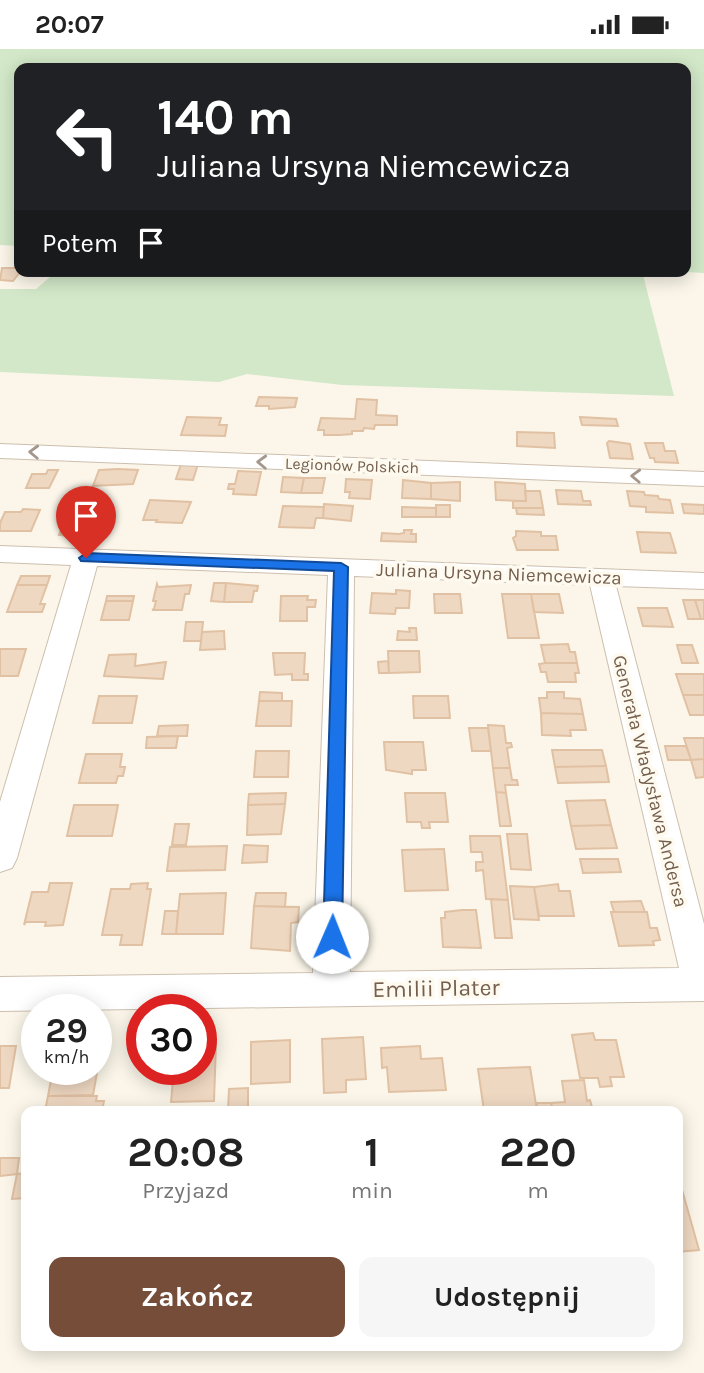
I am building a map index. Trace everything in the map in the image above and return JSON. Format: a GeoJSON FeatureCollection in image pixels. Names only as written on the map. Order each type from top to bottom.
{"type":"FeatureCollection","features":[{"type":"Feature","properties":{"kind":"street","name":"Legionów Polskich"},"geometry":{"type":"LineString","coordinates":[[0,451],[704,478]]}},
{"type":"Feature","properties":{"kind":"street","name":"Juliana Ursyna Niemcewicza"},"geometry":{"type":"LineString","coordinates":[[0,554],[704,581]]}},
{"type":"Feature","properties":{"kind":"street"},"geometry":{"type":"LineString","coordinates":[[0,858],[86,558]]}},
{"type":"Feature","properties":{"kind":"street"},"geometry":{"type":"LineString","coordinates":[[331,990],[341,567]]}},
{"type":"Feature","properties":{"kind":"street","name":"Generała Władysława Andersa"},"geometry":{"type":"LineString","coordinates":[[601,577],[702,984]]}},
{"type":"Feature","properties":{"kind":"street","name":"Emilii Plater"},"geometry":{"type":"LineString","coordinates":[[0,994],[702,984]]}},
{"type":"Feature","properties":{"kind":"green space"},"geometry":{"type":"Polygon","coordinates":[[[0,49],[704,49],[704,273],[691,272],[691,63],[14,63],[14,246],[0,245],[0,49]]]}},
{"type":"Feature","properties":{"kind":"green space"},"geometry":{"type":"Polygon","coordinates":[[[50,277],[644,277],[674,396],[342,385],[247,374],[219,382],[0,372],[0,289],[36,289],[50,277]]]}},
{"type":"Feature","properties":{"kind":"building"},"geometry":{"type":"Polygon","coordinates":[[[2,268],[14,268],[14,277],[16,277],[13,281],[0,280],[2,268]]]}},
{"type":"Feature","properties":{"kind":"building"},"geometry":{"type":"Polygon","coordinates":[[[259,397],[297,398],[295,407],[269,409],[269,406],[256,406],[259,397]]]}},
{"type":"Feature","properties":{"kind":"building"},"geometry":{"type":"Polygon","coordinates":[[[357,399],[377,400],[376,415],[397,416],[397,425],[375,425],[374,429],[364,428],[363,431],[340,435],[324,435],[324,430],[318,430],[321,418],[355,419],[357,399]]]}},
{"type":"Feature","properties":{"kind":"building"},"geometry":{"type":"Polygon","coordinates":[[[187,417],[221,418],[219,425],[227,425],[225,436],[181,435],[187,417]]]}},
{"type":"Feature","properties":{"kind":"building"},"geometry":{"type":"Polygon","coordinates":[[[580,417],[616,419],[618,426],[582,425],[580,417]]]}},
{"type":"Feature","properties":{"kind":"building"},"geometry":{"type":"Polygon","coordinates":[[[517,432],[554,433],[555,448],[517,446],[517,432]]]}},
{"type":"Feature","properties":{"kind":"building"},"geometry":{"type":"Polygon","coordinates":[[[607,443],[630,444],[633,459],[610,458],[607,443]]]}},
{"type":"Feature","properties":{"kind":"building"},"geometry":{"type":"Polygon","coordinates":[[[645,443],[663,443],[665,451],[675,451],[678,463],[655,462],[654,458],[650,458],[645,443]]]}},
{"type":"Feature","properties":{"kind":"building"},"geometry":{"type":"Polygon","coordinates":[[[181,464],[198,464],[193,480],[176,479],[181,464]]]}},
{"type":"Feature","properties":{"kind":"building"},"geometry":{"type":"Polygon","coordinates":[[[48,470],[58,470],[49,488],[26,488],[32,474],[46,474],[48,470]]]}},
{"type":"Feature","properties":{"kind":"building"},"geometry":{"type":"Polygon","coordinates":[[[99,470],[138,470],[133,484],[93,486],[99,470]]]}},
{"type":"Feature","properties":{"kind":"building"},"geometry":{"type":"Polygon","coordinates":[[[238,471],[261,472],[256,495],[233,494],[234,489],[228,489],[229,484],[235,484],[238,471]]]}},
{"type":"Feature","properties":{"kind":"building"},"geometry":{"type":"Polygon","coordinates":[[[283,477],[304,478],[301,493],[281,492],[283,477]]]}},
{"type":"Feature","properties":{"kind":"building"},"geometry":{"type":"Polygon","coordinates":[[[304,478],[325,478],[322,493],[301,493],[304,478]]]}},
{"type":"Feature","properties":{"kind":"building"},"geometry":{"type":"Polygon","coordinates":[[[346,479],[372,480],[370,499],[349,498],[350,492],[345,492],[346,479]]]}},
{"type":"Feature","properties":{"kind":"building"},"geometry":{"type":"Polygon","coordinates":[[[403,480],[431,483],[431,499],[402,498],[403,480]]]}},
{"type":"Feature","properties":{"kind":"building"},"geometry":{"type":"Polygon","coordinates":[[[460,482],[460,501],[431,499],[431,483],[460,482]]]}},
{"type":"Feature","properties":{"kind":"building"},"geometry":{"type":"Polygon","coordinates":[[[495,482],[525,484],[526,501],[496,500],[495,482]]]}},
{"type":"Feature","properties":{"kind":"building"},"geometry":{"type":"Polygon","coordinates":[[[556,490],[581,491],[583,501],[590,501],[591,505],[558,504],[556,490]]]}},
{"type":"Feature","properties":{"kind":"building"},"geometry":{"type":"Polygon","coordinates":[[[525,491],[540,491],[543,508],[513,508],[513,501],[526,501],[525,491]]]}},
{"type":"Feature","properties":{"kind":"building"},"geometry":{"type":"Polygon","coordinates":[[[627,491],[644,492],[645,495],[670,500],[673,513],[646,512],[646,507],[630,506],[627,491]]]}},
{"type":"Feature","properties":{"kind":"building"},"geometry":{"type":"Polygon","coordinates":[[[150,500],[191,502],[182,523],[156,522],[157,520],[143,520],[150,500]]]}},
{"type":"Feature","properties":{"kind":"building"},"geometry":{"type":"Polygon","coordinates":[[[324,504],[353,506],[351,521],[323,518],[324,504]]]}},
{"type":"Feature","properties":{"kind":"building"},"geometry":{"type":"Polygon","coordinates":[[[682,504],[704,505],[704,514],[684,513],[682,504]]]}},
{"type":"Feature","properties":{"kind":"building"},"geometry":{"type":"Polygon","coordinates":[[[436,505],[450,505],[450,517],[436,517],[436,505]]]}},
{"type":"Feature","properties":{"kind":"building"},"geometry":{"type":"Polygon","coordinates":[[[283,506],[324,507],[323,518],[316,518],[314,528],[279,527],[283,506]]]}},
{"type":"Feature","properties":{"kind":"building"},"geometry":{"type":"Polygon","coordinates":[[[402,507],[436,508],[436,517],[402,517],[402,507]]]}},
{"type":"Feature","properties":{"kind":"building"},"geometry":{"type":"Polygon","coordinates":[[[516,508],[543,508],[544,515],[517,514],[516,508]]]}},
{"type":"Feature","properties":{"kind":"building"},"geometry":{"type":"Polygon","coordinates":[[[23,509],[40,510],[31,531],[0,531],[5,512],[21,512],[23,509]]]}},
{"type":"Feature","properties":{"kind":"building"},"geometry":{"type":"Polygon","coordinates":[[[68,513],[98,514],[93,527],[103,528],[99,539],[59,535],[68,513]]]}},
{"type":"Feature","properties":{"kind":"building"},"geometry":{"type":"Polygon","coordinates":[[[404,530],[412,530],[411,534],[416,534],[416,542],[381,541],[382,533],[399,534],[404,533],[404,530]]]}},
{"type":"Feature","properties":{"kind":"building"},"geometry":{"type":"Polygon","coordinates":[[[516,531],[541,532],[541,536],[556,536],[558,550],[517,550],[513,538],[516,531]]]}},
{"type":"Feature","properties":{"kind":"building"},"geometry":{"type":"Polygon","coordinates":[[[637,532],[670,533],[676,553],[641,552],[637,532]]]}},
{"type":"Feature","properties":{"kind":"building"},"geometry":{"type":"Polygon","coordinates":[[[21,576],[50,576],[47,585],[17,585],[21,576]]]}},
{"type":"Feature","properties":{"kind":"building"},"geometry":{"type":"Polygon","coordinates":[[[214,583],[226,583],[224,602],[211,601],[214,583]]]}},
{"type":"Feature","properties":{"kind":"building"},"geometry":{"type":"Polygon","coordinates":[[[226,583],[258,586],[252,602],[224,602],[226,583]]]}},
{"type":"Feature","properties":{"kind":"building"},"geometry":{"type":"Polygon","coordinates":[[[157,584],[158,587],[191,585],[189,594],[185,594],[182,610],[152,610],[156,601],[153,601],[157,584]]]}},
{"type":"Feature","properties":{"kind":"building"},"geometry":{"type":"Polygon","coordinates":[[[17,585],[47,585],[40,604],[45,604],[42,612],[7,612],[17,585]]]}},
{"type":"Feature","properties":{"kind":"building"},"geometry":{"type":"Polygon","coordinates":[[[396,590],[410,591],[409,608],[396,608],[395,614],[370,613],[372,593],[396,594],[396,590]]]}},
{"type":"Feature","properties":{"kind":"building"},"geometry":{"type":"Polygon","coordinates":[[[434,594],[460,594],[462,613],[435,613],[434,594]]]}},
{"type":"Feature","properties":{"kind":"building"},"geometry":{"type":"Polygon","coordinates":[[[502,594],[531,594],[539,638],[508,638],[502,594]]]}},
{"type":"Feature","properties":{"kind":"building"},"geometry":{"type":"Polygon","coordinates":[[[531,594],[559,594],[563,613],[534,612],[531,594]]]}},
{"type":"Feature","properties":{"kind":"building"},"geometry":{"type":"Polygon","coordinates":[[[107,596],[134,596],[133,601],[106,601],[107,596]]]}},
{"type":"Feature","properties":{"kind":"building"},"geometry":{"type":"Polygon","coordinates":[[[281,596],[308,596],[307,600],[316,600],[315,607],[307,607],[307,621],[280,621],[281,596]]]}},
{"type":"Feature","properties":{"kind":"building"},"geometry":{"type":"Polygon","coordinates":[[[683,600],[695,600],[701,619],[688,619],[683,600]]]}},
{"type":"Feature","properties":{"kind":"building"},"geometry":{"type":"Polygon","coordinates":[[[695,600],[704,600],[704,619],[701,619],[695,600]]]}},
{"type":"Feature","properties":{"kind":"building"},"geometry":{"type":"Polygon","coordinates":[[[106,601],[133,601],[129,620],[101,620],[106,601]]]}},
{"type":"Feature","properties":{"kind":"building"},"geometry":{"type":"Polygon","coordinates":[[[638,608],[667,608],[673,627],[643,626],[638,608]]]}},
{"type":"Feature","properties":{"kind":"building"},"geometry":{"type":"Polygon","coordinates":[[[186,622],[203,622],[201,641],[184,641],[186,622]]]}},
{"type":"Feature","properties":{"kind":"building"},"geometry":{"type":"Polygon","coordinates":[[[409,628],[416,628],[417,640],[397,640],[398,631],[410,632],[409,628]]]}},
{"type":"Feature","properties":{"kind":"building"},"geometry":{"type":"Polygon","coordinates":[[[224,631],[225,649],[200,650],[202,632],[224,631]]]}},
{"type":"Feature","properties":{"kind":"building"},"geometry":{"type":"Polygon","coordinates":[[[568,644],[570,652],[575,652],[577,663],[545,663],[541,645],[568,644]]]}},
{"type":"Feature","properties":{"kind":"building"},"geometry":{"type":"Polygon","coordinates":[[[677,645],[692,645],[698,663],[682,663],[677,645]]]}},
{"type":"Feature","properties":{"kind":"building"},"geometry":{"type":"Polygon","coordinates":[[[0,649],[26,649],[18,676],[0,676],[0,649]]]}},
{"type":"Feature","properties":{"kind":"building"},"geometry":{"type":"Polygon","coordinates":[[[388,651],[419,651],[420,672],[389,673],[388,651]]]}},
{"type":"Feature","properties":{"kind":"building"},"geometry":{"type":"Polygon","coordinates":[[[273,653],[305,653],[304,674],[308,674],[308,680],[292,680],[292,674],[275,675],[273,653]]]}},
{"type":"Feature","properties":{"kind":"building"},"geometry":{"type":"Polygon","coordinates":[[[136,654],[135,666],[166,662],[163,679],[104,676],[109,655],[136,654]]]}},
{"type":"Feature","properties":{"kind":"building"},"geometry":{"type":"Polygon","coordinates":[[[388,661],[389,673],[379,673],[378,662],[388,661]]]}},
{"type":"Feature","properties":{"kind":"building"},"geometry":{"type":"Polygon","coordinates":[[[577,663],[579,673],[575,673],[576,682],[548,682],[546,672],[541,672],[539,664],[577,663]]]}},
{"type":"Feature","properties":{"kind":"building"},"geometry":{"type":"Polygon","coordinates":[[[676,674],[704,674],[704,695],[683,695],[676,674]]]}},
{"type":"Feature","properties":{"kind":"building"},"geometry":{"type":"Polygon","coordinates":[[[260,692],[282,693],[282,701],[259,701],[260,692]]]}},
{"type":"Feature","properties":{"kind":"building"},"geometry":{"type":"Polygon","coordinates":[[[547,692],[564,692],[564,698],[580,699],[583,714],[541,713],[539,698],[547,698],[547,692]]]}},
{"type":"Feature","properties":{"kind":"building"},"geometry":{"type":"Polygon","coordinates":[[[683,695],[704,695],[704,715],[690,715],[683,695]]]}},
{"type":"Feature","properties":{"kind":"building"},"geometry":{"type":"Polygon","coordinates":[[[99,696],[137,696],[132,723],[93,723],[99,696]]]}},
{"type":"Feature","properties":{"kind":"building"},"geometry":{"type":"Polygon","coordinates":[[[413,696],[448,696],[450,718],[414,718],[413,696]]]}},
{"type":"Feature","properties":{"kind":"building"},"geometry":{"type":"Polygon","coordinates":[[[259,701],[292,701],[291,726],[256,726],[259,701]]]}},
{"type":"Feature","properties":{"kind":"building"},"geometry":{"type":"Polygon","coordinates":[[[541,713],[583,714],[586,730],[570,730],[571,736],[542,735],[541,713]]]}},
{"type":"Feature","properties":{"kind":"building"},"geometry":{"type":"Polygon","coordinates":[[[188,725],[187,736],[157,736],[159,726],[188,725]]]}},
{"type":"Feature","properties":{"kind":"building"},"geometry":{"type":"Polygon","coordinates":[[[488,725],[504,726],[506,743],[511,743],[512,747],[507,748],[510,768],[493,768],[488,725]]]}},
{"type":"Feature","properties":{"kind":"building"},"geometry":{"type":"Polygon","coordinates":[[[469,728],[488,728],[491,751],[472,751],[469,728]]]}},
{"type":"Feature","properties":{"kind":"building"},"geometry":{"type":"Polygon","coordinates":[[[178,736],[176,748],[146,748],[147,737],[178,736]]]}},
{"type":"Feature","properties":{"kind":"building"},"geometry":{"type":"Polygon","coordinates":[[[684,738],[704,738],[704,759],[691,760],[684,738]]]}},
{"type":"Feature","properties":{"kind":"building"},"geometry":{"type":"Polygon","coordinates":[[[384,742],[423,742],[426,770],[412,770],[412,774],[386,770],[384,742]]]}},
{"type":"Feature","properties":{"kind":"building"},"geometry":{"type":"Polygon","coordinates":[[[665,746],[686,746],[691,760],[668,760],[665,746]]]}},
{"type":"Feature","properties":{"kind":"building"},"geometry":{"type":"Polygon","coordinates":[[[552,750],[602,750],[606,766],[555,767],[552,750]]]}},
{"type":"Feature","properties":{"kind":"building"},"geometry":{"type":"Polygon","coordinates":[[[256,751],[289,751],[288,777],[254,777],[256,751]]]}},
{"type":"Feature","properties":{"kind":"building"},"geometry":{"type":"Polygon","coordinates":[[[86,754],[122,754],[120,767],[125,767],[123,776],[118,776],[116,783],[79,783],[86,754]]]}},
{"type":"Feature","properties":{"kind":"building"},"geometry":{"type":"Polygon","coordinates":[[[704,759],[704,777],[696,778],[691,760],[704,759]]]}},
{"type":"Feature","properties":{"kind":"building"},"geometry":{"type":"Polygon","coordinates":[[[606,766],[609,782],[558,783],[555,767],[606,766]]]}},
{"type":"Feature","properties":{"kind":"building"},"geometry":{"type":"Polygon","coordinates":[[[493,768],[510,768],[512,780],[517,780],[518,785],[505,785],[506,793],[496,792],[493,768]]]}},
{"type":"Feature","properties":{"kind":"building"},"geometry":{"type":"Polygon","coordinates":[[[496,792],[506,793],[511,826],[500,826],[496,792]]]}},
{"type":"Feature","properties":{"kind":"building"},"geometry":{"type":"Polygon","coordinates":[[[286,793],[285,804],[248,805],[249,794],[286,793]]]}},
{"type":"Feature","properties":{"kind":"building"},"geometry":{"type":"Polygon","coordinates":[[[405,793],[445,793],[448,822],[429,822],[430,828],[422,828],[421,822],[407,822],[405,793]]]}},
{"type":"Feature","properties":{"kind":"building"},"geometry":{"type":"Polygon","coordinates":[[[605,800],[611,825],[571,826],[566,801],[605,800]]]}},
{"type":"Feature","properties":{"kind":"building"},"geometry":{"type":"Polygon","coordinates":[[[285,804],[281,834],[247,835],[248,805],[285,804]]]}},
{"type":"Feature","properties":{"kind":"building"},"geometry":{"type":"Polygon","coordinates":[[[74,805],[118,805],[112,836],[67,836],[74,805]]]}},
{"type":"Feature","properties":{"kind":"building"},"geometry":{"type":"Polygon","coordinates":[[[175,824],[189,824],[186,845],[172,845],[175,824]]]}},
{"type":"Feature","properties":{"kind":"building"},"geometry":{"type":"Polygon","coordinates":[[[611,825],[617,848],[576,849],[571,826],[611,825]]]}},
{"type":"Feature","properties":{"kind":"building"},"geometry":{"type":"Polygon","coordinates":[[[507,834],[527,834],[531,870],[511,869],[507,834]]]}},
{"type":"Feature","properties":{"kind":"building"},"geometry":{"type":"Polygon","coordinates":[[[470,836],[500,836],[508,900],[486,899],[483,870],[476,871],[476,862],[483,862],[482,852],[471,852],[470,836]]]}},
{"type":"Feature","properties":{"kind":"building"},"geometry":{"type":"Polygon","coordinates":[[[244,845],[268,846],[267,862],[242,863],[244,845]]]}},
{"type":"Feature","properties":{"kind":"building"},"geometry":{"type":"Polygon","coordinates":[[[227,846],[225,870],[167,871],[170,847],[227,846]]]}},
{"type":"Feature","properties":{"kind":"building"},"geometry":{"type":"Polygon","coordinates":[[[444,849],[448,890],[405,891],[402,850],[444,849]]]}},
{"type":"Feature","properties":{"kind":"building"},"geometry":{"type":"Polygon","coordinates":[[[580,859],[618,859],[621,872],[583,873],[580,859]]]}},
{"type":"Feature","properties":{"kind":"building"},"geometry":{"type":"Polygon","coordinates":[[[50,883],[72,883],[63,925],[45,926],[46,922],[26,922],[24,925],[32,892],[48,892],[50,883]]]}},
{"type":"Feature","properties":{"kind":"building"},"geometry":{"type":"Polygon","coordinates":[[[148,883],[147,889],[151,889],[142,945],[120,945],[122,935],[102,935],[111,889],[130,889],[131,884],[148,883]]]}},
{"type":"Feature","properties":{"kind":"building"},"geometry":{"type":"Polygon","coordinates":[[[558,884],[559,891],[570,891],[574,916],[539,916],[534,887],[558,884]]]}},
{"type":"Feature","properties":{"kind":"building"},"geometry":{"type":"Polygon","coordinates":[[[510,886],[534,887],[539,920],[514,919],[510,886]]]}},
{"type":"Feature","properties":{"kind":"building"},"geometry":{"type":"Polygon","coordinates":[[[226,893],[223,934],[176,934],[180,894],[226,893]]]}},
{"type":"Feature","properties":{"kind":"building"},"geometry":{"type":"Polygon","coordinates":[[[256,893],[286,893],[285,907],[254,906],[256,893]]]}},
{"type":"Feature","properties":{"kind":"building"},"geometry":{"type":"Polygon","coordinates":[[[491,899],[508,900],[512,938],[495,938],[491,899]]]}},
{"type":"Feature","properties":{"kind":"building"},"geometry":{"type":"Polygon","coordinates":[[[641,901],[645,912],[614,912],[611,902],[641,901]]]}},
{"type":"Feature","properties":{"kind":"building"},"geometry":{"type":"Polygon","coordinates":[[[254,906],[299,907],[298,922],[291,923],[290,951],[251,948],[254,906]]]}},
{"type":"Feature","properties":{"kind":"building"},"geometry":{"type":"Polygon","coordinates":[[[476,910],[481,948],[443,947],[441,918],[445,918],[445,912],[476,910]]]}},
{"type":"Feature","properties":{"kind":"building"},"geometry":{"type":"Polygon","coordinates":[[[165,911],[178,911],[176,934],[162,934],[165,911]]]}},
{"type":"Feature","properties":{"kind":"building"},"geometry":{"type":"Polygon","coordinates":[[[611,912],[647,912],[650,928],[657,928],[660,940],[653,941],[654,945],[619,946],[611,912]]]}},
{"type":"Feature","properties":{"kind":"building"},"geometry":{"type":"Polygon","coordinates":[[[593,1033],[595,1040],[616,1040],[624,1077],[610,1077],[612,1086],[600,1087],[598,1078],[580,1078],[572,1035],[593,1033]]]}},
{"type":"Feature","properties":{"kind":"building"},"geometry":{"type":"Polygon","coordinates":[[[363,1037],[366,1079],[346,1080],[346,1092],[324,1093],[322,1039],[363,1037]]]}},
{"type":"Feature","properties":{"kind":"building"},"geometry":{"type":"Polygon","coordinates":[[[290,1040],[290,1082],[251,1084],[251,1042],[290,1040]]]}},
{"type":"Feature","properties":{"kind":"building"},"geometry":{"type":"Polygon","coordinates":[[[0,1046],[16,1046],[9,1088],[0,1088],[0,1046]]]}},
{"type":"Feature","properties":{"kind":"building"},"geometry":{"type":"Polygon","coordinates":[[[420,1046],[421,1059],[442,1058],[446,1090],[389,1092],[387,1067],[382,1068],[381,1048],[420,1046]]]}},
{"type":"Feature","properties":{"kind":"building"},"geometry":{"type":"Polygon","coordinates":[[[530,1067],[536,1106],[483,1106],[478,1069],[530,1067]]]}},
{"type":"Feature","properties":{"kind":"building"},"geometry":{"type":"Polygon","coordinates":[[[584,1080],[587,1101],[590,1100],[592,1106],[552,1106],[551,1103],[565,1102],[562,1081],[584,1080]]]}},
{"type":"Feature","properties":{"kind":"building"},"geometry":{"type":"Polygon","coordinates":[[[50,1085],[95,1085],[93,1095],[48,1096],[50,1085]]]}},
{"type":"Feature","properties":{"kind":"building"},"geometry":{"type":"Polygon","coordinates":[[[173,1085],[215,1085],[214,1101],[171,1102],[173,1085]]]}},
{"type":"Feature","properties":{"kind":"building"},"geometry":{"type":"Polygon","coordinates":[[[248,1088],[248,1106],[228,1106],[229,1089],[248,1088]]]}},
{"type":"Feature","properties":{"kind":"building"},"geometry":{"type":"Polygon","coordinates":[[[48,1096],[97,1096],[96,1101],[104,1101],[103,1106],[46,1106],[48,1096]]]}},
{"type":"Feature","properties":{"kind":"building"},"geometry":{"type":"Polygon","coordinates":[[[537,1103],[551,1103],[552,1106],[537,1106],[537,1103]]]}},
{"type":"Feature","properties":{"kind":"building"},"geometry":{"type":"Polygon","coordinates":[[[0,1158],[19,1158],[17,1174],[0,1176],[0,1158]]]}},
{"type":"Feature","properties":{"kind":"building"},"geometry":{"type":"Polygon","coordinates":[[[17,1174],[21,1174],[21,1198],[12,1199],[17,1174]]]}},
{"type":"Feature","properties":{"kind":"building"},"geometry":{"type":"Polygon","coordinates":[[[683,1193],[699,1250],[683,1251],[683,1193]]]}},
{"type":"Feature","properties":{"kind":"route"},"geometry":{"type":"LineString","coordinates":[[86,558],[341,567],[332,937]]}}]}
